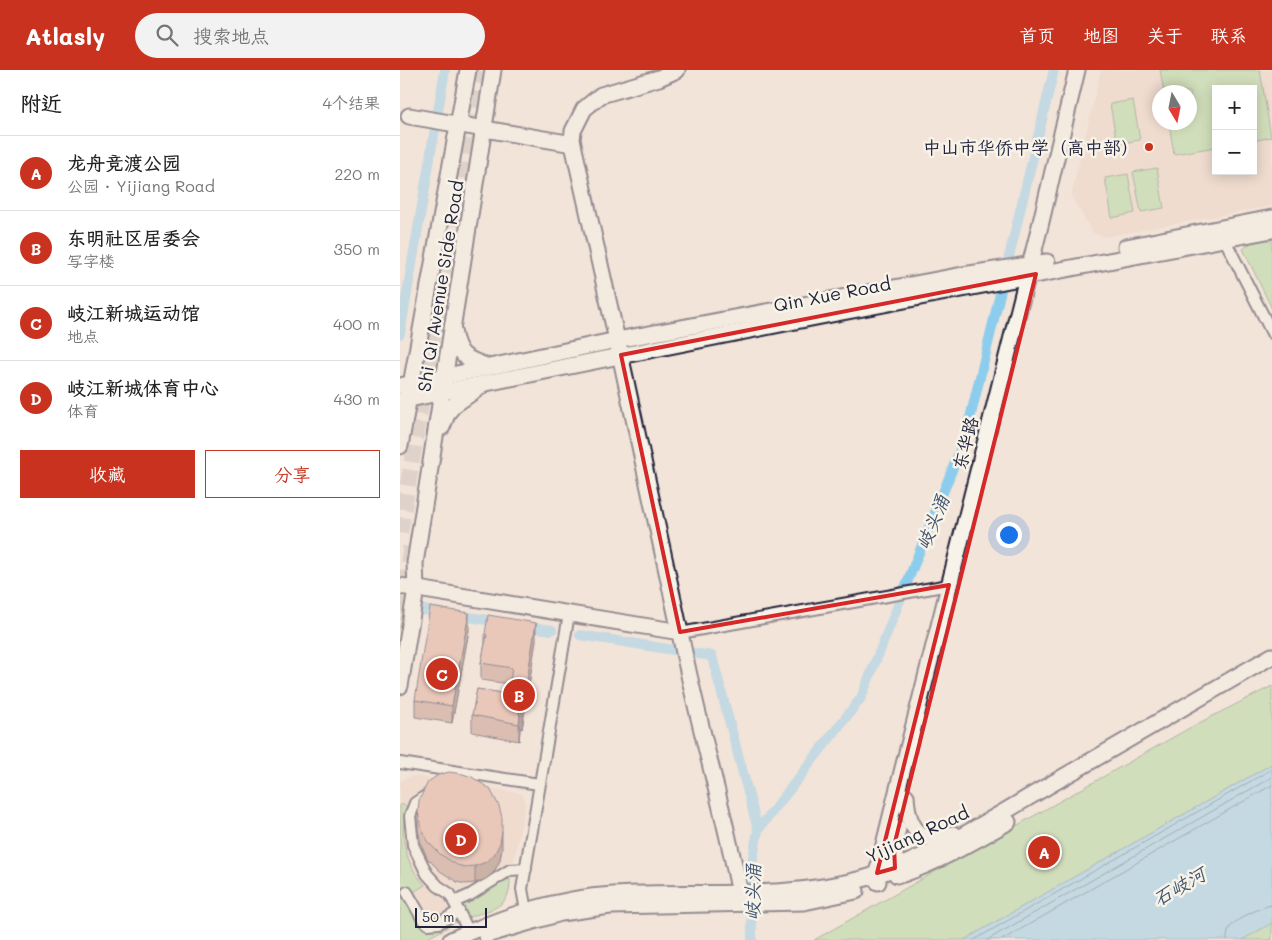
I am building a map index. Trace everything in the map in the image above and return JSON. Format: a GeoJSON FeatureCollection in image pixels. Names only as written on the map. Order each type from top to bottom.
{"type":"FeatureCollection","features":[{"type":"Feature","properties":{"kind":"main road","name":"Shi Qi Avenue Side Road"},"geometry":{"type":"LineString","coordinates":[[401,433],[406,385],[417,351],[453,123],[468,70]]}},
{"type":"Feature","properties":{"kind":"main road","name":"Shi Qi Avenue Side Road"},"geometry":{"type":"LineString","coordinates":[[400,686],[405,626],[416,589],[415,563],[493,70]]}},
{"type":"Feature","properties":{"kind":"main road"},"geometry":{"type":"LineString","coordinates":[[677,70],[658,78],[601,95],[584,109],[572,131],[573,144],[621,355],[688,673],[728,832],[740,899]]}},
{"type":"Feature","properties":{"kind":"main road","name":"东华路"},"geometry":{"type":"LineString","coordinates":[[896,872],[894,846],[1033,270],[1071,92],[1070,70]]}},
{"type":"Feature","properties":{"kind":"main road","name":"东华路"},"geometry":{"type":"LineString","coordinates":[[878,878],[949,585],[1086,70]]}},
{"type":"Feature","properties":{"kind":"main road"},"geometry":{"type":"LineString","coordinates":[[412,117],[573,144]]}},
{"type":"Feature","properties":{"kind":"main road","name":"Qin Xue Road"},"geometry":{"type":"LineString","coordinates":[[1222,234],[1272,218]]}},
{"type":"Feature","properties":{"kind":"main road","name":"Qin Xue Road"},"geometry":{"type":"LineString","coordinates":[[406,385],[617,340],[1033,270],[1222,234],[1272,230]]}},
{"type":"Feature","properties":{"kind":"main road","name":"Qin Xue Road"},"geometry":{"type":"LineString","coordinates":[[404,400],[984,278]]}},
{"type":"Feature","properties":{"kind":"main road"},"geometry":{"type":"LineString","coordinates":[[452,328],[456,346],[462,355],[469,360],[489,367]]}},
{"type":"Feature","properties":{"kind":"main road"},"geometry":{"type":"LineString","coordinates":[[400,372],[417,351]]}},
{"type":"Feature","properties":{"kind":"main road"},"geometry":{"type":"LineString","coordinates":[[432,454],[448,412],[454,405],[484,384]]}},
{"type":"Feature","properties":{"kind":"main road"},"geometry":{"type":"LineString","coordinates":[[400,586],[680,632]]}},
{"type":"Feature","properties":{"kind":"main road","name":"Yijiang Road"},"geometry":{"type":"LineString","coordinates":[[896,872],[974,829],[1272,656]]}},
{"type":"Feature","properties":{"kind":"main road","name":"Yijiang Road"},"geometry":{"type":"LineString","coordinates":[[451,940],[472,936],[527,916],[552,904],[610,895],[670,893],[740,899],[803,896],[835,885],[878,878],[924,866],[979,839],[1272,666]]}},
{"type":"Feature","properties":{"kind":"main road"},"geometry":{"type":"LineString","coordinates":[[906,796],[906,814],[918,832],[929,838],[938,838],[974,829]]}},
{"type":"Feature","properties":{"kind":"street"},"geometry":{"type":"LineString","coordinates":[[1222,234],[1272,333]]}},
{"type":"Feature","properties":{"kind":"street"},"geometry":{"type":"LineString","coordinates":[[680,632],[949,585]]}},
{"type":"Feature","properties":{"kind":"street"},"geometry":{"type":"LineString","coordinates":[[527,916],[522,889],[569,614]]}},
{"type":"Feature","properties":{"kind":"street"},"geometry":{"type":"LineString","coordinates":[[400,763],[457,776],[539,784]]}},
{"type":"Feature","properties":{"kind":"street"},"geometry":{"type":"LineString","coordinates":[[440,788],[416,803],[410,816],[413,845],[426,874],[438,886],[450,894],[472,936]]}},
{"type":"Feature","properties":{"kind":"street"},"geometry":{"type":"LineString","coordinates":[[407,892],[422,918],[428,924],[439,923],[470,894],[510,870],[526,869]]}},
{"type":"Feature","properties":{"kind":"highlighted area"},"geometry":{"type":"Polygon","coordinates":[[[1036,274],[894,846],[895,868],[877,873],[949,585],[680,632],[621,355],[1036,274]]]}},
{"type":"Feature","properties":{"kind":"shaded area","name":"中山市华侨中学（高中部）"},"geometry":{"type":"Polygon","coordinates":[[[1101,70],[1272,70],[1272,206],[1105,237],[1093,233],[1071,196],[1101,70]]]}},
{"type":"Feature","properties":{"kind":"shaded area"},"geometry":{"type":"Polygon","coordinates":[[[414,776],[516,792],[522,794],[525,806],[510,879],[511,890],[505,902],[467,918],[424,940],[400,940],[400,782],[407,777],[414,776]]]}},
{"type":"Feature","properties":{"kind":"green space"},"geometry":{"type":"Polygon","coordinates":[[[1160,70],[1260,70],[1271,137],[1257,140],[1257,85],[1212,85],[1212,148],[1174,154],[1170,130],[1197,130],[1197,85],[1163,85],[1160,70]]]}},
{"type":"Feature","properties":{"kind":"green space"},"geometry":{"type":"Polygon","coordinates":[[[1133,100],[1140,140],[1117,144],[1110,104],[1133,100]]]}},
{"type":"Feature","properties":{"kind":"green space"},"geometry":{"type":"Polygon","coordinates":[[[1157,168],[1164,208],[1141,212],[1133,172],[1157,168]]]}},
{"type":"Feature","properties":{"kind":"green space"},"geometry":{"type":"Polygon","coordinates":[[[1128,174],[1135,213],[1112,218],[1105,178],[1128,174]]]}},
{"type":"Feature","properties":{"kind":"green space"},"geometry":{"type":"Polygon","coordinates":[[[1272,238],[1272,309],[1243,249],[1253,241],[1272,238]]]}},
{"type":"Feature","properties":{"kind":"green space"},"geometry":{"type":"Polygon","coordinates":[[[1272,686],[1272,764],[964,940],[814,940],[1193,726],[1272,686]]]}},
{"type":"Feature","properties":{"kind":"green space"},"geometry":{"type":"Polygon","coordinates":[[[400,804],[408,808],[405,809],[403,830],[406,850],[413,868],[425,885],[412,893],[408,887],[401,891],[418,920],[427,928],[435,929],[451,921],[453,923],[424,940],[400,940],[400,804]]]}},
{"type":"Feature","properties":{"kind":"green space"},"geometry":{"type":"Polygon","coordinates":[[[510,879],[507,896],[503,902],[491,910],[467,918],[459,904],[501,881],[510,879]]]}},
{"type":"Feature","properties":{"kind":"green space"},"geometry":{"type":"Polygon","coordinates":[[[1272,923],[1272,940],[1242,940],[1272,923]]]}},
{"type":"Feature","properties":{"kind":"water","name":"石岐河"},"geometry":{"type":"Polygon","coordinates":[[[1272,764],[1272,923],[1242,940],[964,940],[1272,764]]]}},
{"type":"Feature","properties":{"kind":"building"},"geometry":{"type":"Polygon","coordinates":[[[430,607],[469,613],[452,706],[415,700],[430,607]]]}},
{"type":"Feature","properties":{"kind":"building"},"geometry":{"type":"Polygon","coordinates":[[[488,615],[536,623],[522,712],[519,711],[519,724],[472,715],[474,705],[476,704],[474,704],[477,689],[508,694],[512,668],[481,663],[487,635],[485,634],[488,615]]]}},
{"type":"Feature","properties":{"kind":"building"},"geometry":{"type":"Polygon","coordinates":[[[449,772],[472,777],[490,789],[499,806],[502,818],[500,843],[494,855],[486,862],[475,866],[465,867],[457,865],[440,854],[427,841],[421,826],[418,812],[419,800],[428,782],[438,775],[449,772]]]}},
{"type":"Feature","properties":{"kind":"waterway"},"geometry":{"type":"LineString","coordinates":[[400,334],[445,70]]}},
{"type":"Feature","properties":{"kind":"waterway","name":"岐头涌"},"geometry":{"type":"LineString","coordinates":[[752,940],[751,869],[758,830],[861,698],[966,435],[1054,70]]}},
{"type":"Feature","properties":{"kind":"waterway"},"geometry":{"type":"LineString","coordinates":[[400,606],[442,613]]}},
{"type":"Feature","properties":{"kind":"waterway"},"geometry":{"type":"LineString","coordinates":[[457,615],[499,622]]}},
{"type":"Feature","properties":{"kind":"waterway"},"geometry":{"type":"LineString","coordinates":[[523,626],[552,630]]}},
{"type":"Feature","properties":{"kind":"waterway"},"geometry":{"type":"LineString","coordinates":[[580,635],[712,656],[758,830]]}},
{"type":"Feature","properties":{"kind":"tunnel"},"geometry":{"type":"LineString","coordinates":[[400,533],[476,70]]}},
{"type":"Feature","properties":{"kind":"tunnel"},"geometry":{"type":"LineString","coordinates":[[400,610],[411,544]]}},
{"type":"Feature","properties":{"kind":"place","name":"中山市华侨中学（高中部）"},"geometry":{"type":"Point","coordinates":[1149,147]}},
{"type":"Feature","properties":{"kind":"place","name":"岐江新城运动馆"},"geometry":{"type":"Point","coordinates":[442,674]}},
{"type":"Feature","properties":{"kind":"place","name":"东明社区居委会"},"geometry":{"type":"Point","coordinates":[519,695]}},
{"type":"Feature","properties":{"kind":"place","name":"岐江新城体育中心"},"geometry":{"type":"Point","coordinates":[461,839]}},
{"type":"Feature","properties":{"kind":"place","name":"龙舟竞渡公园"},"geometry":{"type":"Point","coordinates":[1044,852]}}]}
